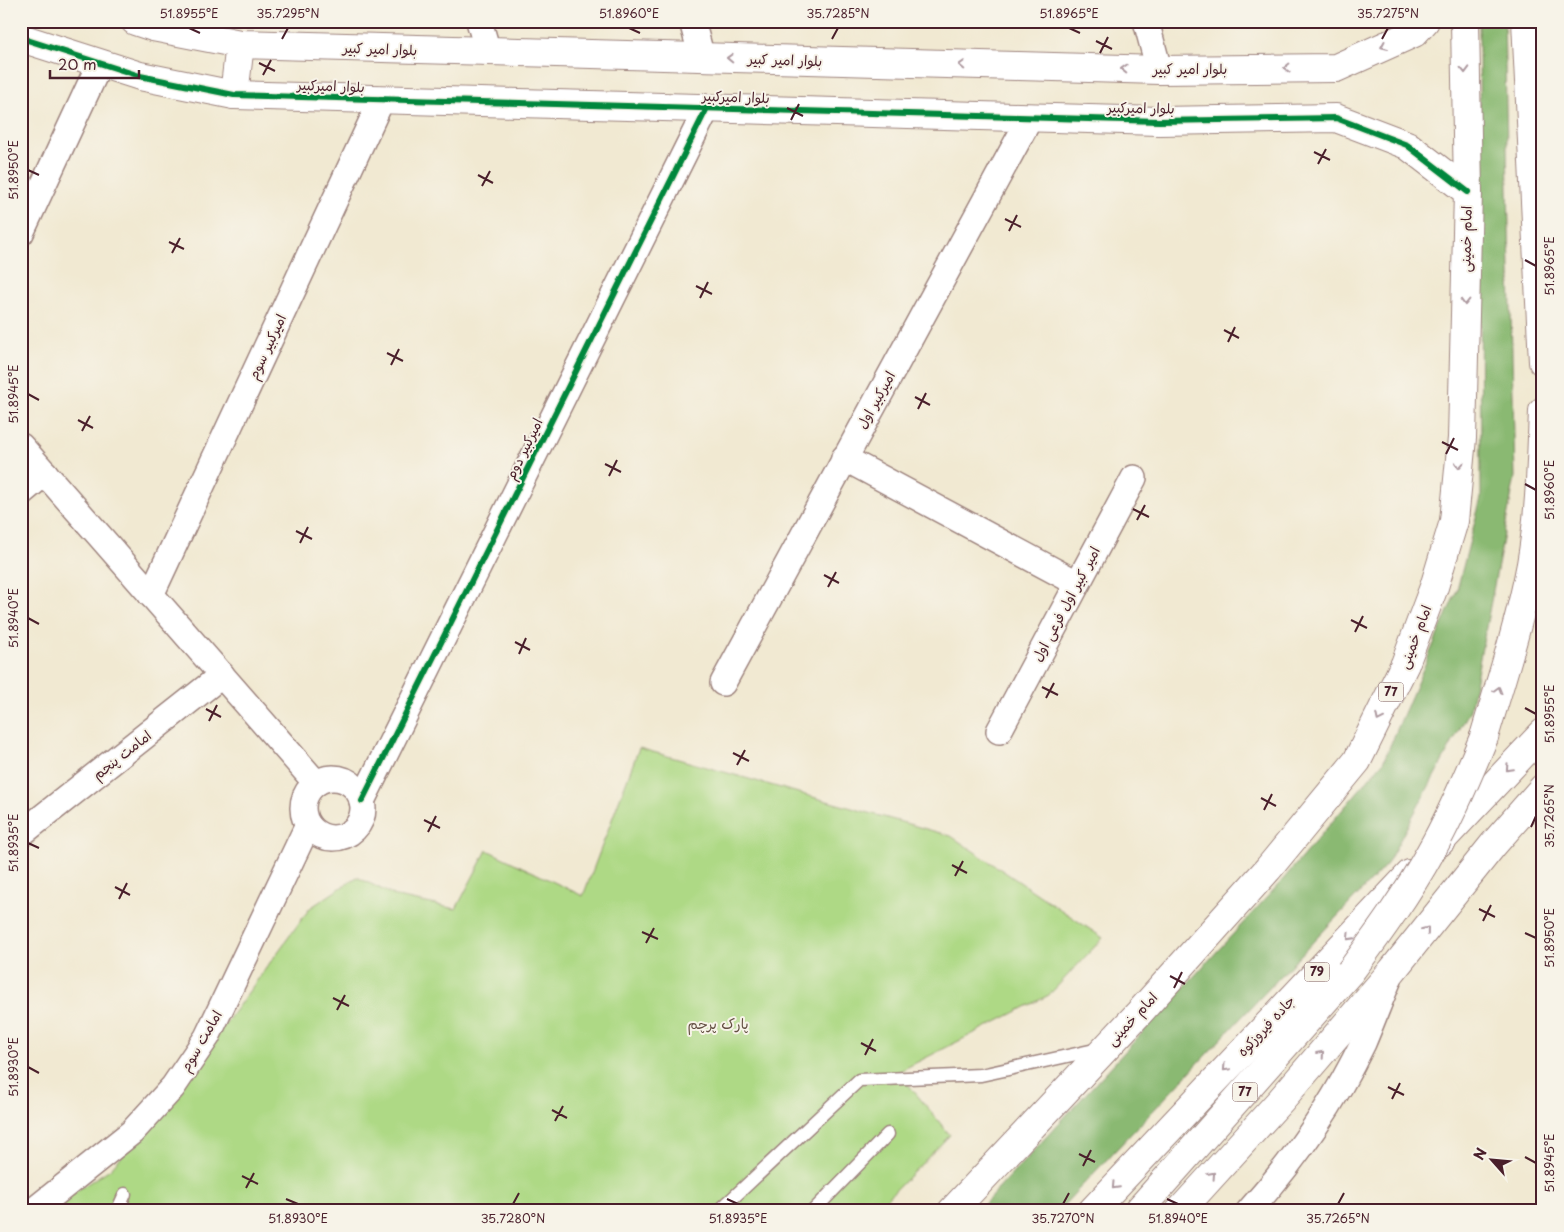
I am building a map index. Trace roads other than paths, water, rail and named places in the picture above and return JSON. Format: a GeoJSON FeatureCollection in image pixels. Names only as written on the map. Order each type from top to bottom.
{"type":"FeatureCollection","features":[{"type":"Feature","properties":{"kind":"main road","name":"بلوار امیر کبیر"},"geometry":{"type":"LineString","coordinates":[[147,23],[240,44],[1159,70],[1336,68],[1414,33],[1425,21]]}},
{"type":"Feature","properties":{"kind":"main road","name":"امام خمینی"},"geometry":{"type":"LineString","coordinates":[[952,1211],[1107,1047],[1268,869],[1357,760],[1405,664],[1434,587],[1454,522],[1462,438],[1468,192],[1464,21]]}},
{"type":"Feature","properties":{"kind":"main road"},"geometry":{"type":"LineString","coordinates":[[1526,21],[1543,362]]}},
{"type":"Feature","properties":{"kind":"main road","name":"بلوار امیرکبیر"},"geometry":{"type":"LineString","coordinates":[[21,38],[140,76],[234,96],[1159,121],[1336,118],[1407,145],[1468,192]]}},
{"type":"Feature","properties":{"kind":"main road"},"geometry":{"type":"LineString","coordinates":[[234,96],[240,44]]}},
{"type":"Feature","properties":{"kind":"main road","name":"77"},"geometry":{"type":"LineString","coordinates":[[1138,1211],[1350,972],[1381,930],[1431,852],[1461,794],[1484,737],[1519,618],[1531,564],[1538,515],[1543,411]]}},
{"type":"Feature","properties":{"kind":"main road","name":"جاده فیروزکوه"},"geometry":{"type":"LineString","coordinates":[[1092,1211],[1543,733]]}},
{"type":"Feature","properties":{"kind":"main road"},"geometry":{"type":"LineString","coordinates":[[1180,1211],[1281,1100],[1392,971],[1493,845],[1543,788]]}},
{"type":"Feature","properties":{"kind":"street"},"geometry":{"type":"LineString","coordinates":[[480,21],[488,52]]}},
{"type":"Feature","properties":{"kind":"street"},"geometry":{"type":"LineString","coordinates":[[692,21],[702,58]]}},
{"type":"Feature","properties":{"kind":"street"},"geometry":{"type":"LineString","coordinates":[[1146,21],[1159,70]]}},
{"type":"Feature","properties":{"kind":"street"},"geometry":{"type":"LineString","coordinates":[[21,233],[100,63]]}},
{"type":"Feature","properties":{"kind":"street","name":"امیرکبیر سوم"},"geometry":{"type":"LineString","coordinates":[[151,595],[382,99]]}},
{"type":"Feature","properties":{"kind":"street","name":"امیرکبیر دوم"},"geometry":{"type":"LineString","coordinates":[[362,801],[708,108]]}},
{"type":"Feature","properties":{"kind":"street","name":"امیرکبیر اول"},"geometry":{"type":"LineString","coordinates":[[723,683],[1030,118]]}},
{"type":"Feature","properties":{"kind":"street"},"geometry":{"type":"LineString","coordinates":[[21,446],[316,783]]}},
{"type":"Feature","properties":{"kind":"street"},"geometry":{"type":"LineString","coordinates":[[844,458],[1077,583]]}},
{"type":"Feature","properties":{"kind":"street"},"geometry":{"type":"LineString","coordinates":[[21,493],[45,474]]}},
{"type":"Feature","properties":{"kind":"street","name":"امیر کبیر اول فرعی اول"},"geometry":{"type":"LineString","coordinates":[[998,731],[1134,478]]}},
{"type":"Feature","properties":{"kind":"street","name":"امامت پنجم"},"geometry":{"type":"LineString","coordinates":[[21,834],[222,675]]}},
{"type":"Feature","properties":{"kind":"street"},"geometry":{"type":"LineString","coordinates":[[334,778],[352,784],[362,801],[360,821],[354,830],[345,836],[325,837],[315,832],[308,825],[304,817],[304,798],[309,789],[325,779],[334,778]]}},
{"type":"Feature","properties":{"kind":"street","name":"امامت سوم"},"geometry":{"type":"LineString","coordinates":[[33,1211],[132,1132],[173,1087],[207,1037],[308,825]]}},
{"type":"Feature","properties":{"kind":"street"},"geometry":{"type":"LineString","coordinates":[[1249,1211],[1267,1191],[1323,1115],[1362,1043],[1392,971]]}},
{"type":"Feature","properties":{"kind":"lane"},"geometry":{"type":"LineString","coordinates":[[719,1211],[859,1080],[981,1075],[1107,1047]]}},
{"type":"Feature","properties":{"kind":"lane"},"geometry":{"type":"LineString","coordinates":[[813,1211],[888,1134]]}},
{"type":"Feature","properties":{"kind":"lane"},"geometry":{"type":"LineString","coordinates":[[122,1211],[119,1207],[124,1194]]}},
{"type":"Feature","properties":{"kind":"park label","name":"پارک پرچم"},"geometry":{"type":"Point","coordinates":[718,1024]}}]}
